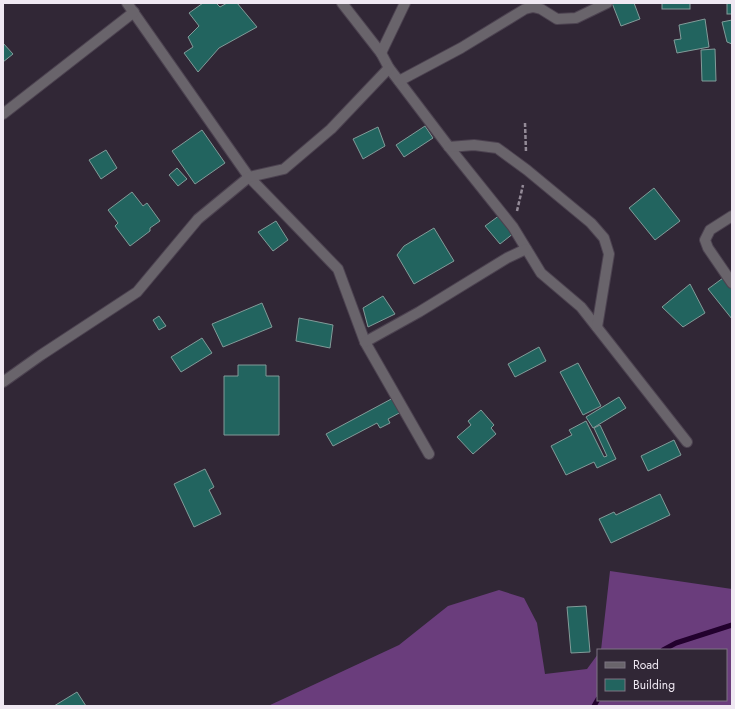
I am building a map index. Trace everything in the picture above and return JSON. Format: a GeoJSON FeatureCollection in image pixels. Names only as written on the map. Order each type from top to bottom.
{"type":"FeatureCollection","features":[{"type":"Feature","properties":{"kind":"street"},"geometry":{"type":"LineString","coordinates":[[128,3],[249,176],[338,269],[365,342],[429,454]]}},
{"type":"Feature","properties":{"kind":"street"},"geometry":{"type":"LineString","coordinates":[[342,3],[381,53],[389,68],[449,147],[513,227],[541,273],[581,307],[688,442]]}},
{"type":"Feature","properties":{"kind":"street"},"geometry":{"type":"LineString","coordinates":[[381,53],[405,3]]}},
{"type":"Feature","properties":{"kind":"street"},"geometry":{"type":"LineString","coordinates":[[399,81],[462,48],[525,9],[533,7],[541,8],[557,19],[576,18],[607,3]]}},
{"type":"Feature","properties":{"kind":"street"},"geometry":{"type":"LineString","coordinates":[[3,114],[134,12]]}},
{"type":"Feature","properties":{"kind":"street"},"geometry":{"type":"LineString","coordinates":[[3,382],[137,292],[198,219],[249,176],[284,169],[331,129],[389,68]]}},
{"type":"Feature","properties":{"kind":"street"},"geometry":{"type":"LineString","coordinates":[[449,147],[474,146],[497,148],[527,170],[591,223],[604,238],[609,254],[597,327]]}},
{"type":"Feature","properties":{"kind":"street"},"geometry":{"type":"LineString","coordinates":[[732,216],[710,230],[705,240],[708,248],[732,283]]}},
{"type":"Feature","properties":{"kind":"street"},"geometry":{"type":"LineString","coordinates":[[365,342],[419,312],[501,262],[526,249]]}},
{"type":"Feature","properties":{"kind":"shaded area"},"geometry":{"type":"Polygon","coordinates":[[[610,571],[732,589],[732,706],[268,706],[399,645],[448,606],[499,590],[524,598],[537,623],[545,674],[587,669],[597,655],[597,701],[727,701],[727,649],[601,649],[610,571]]]}},
{"type":"Feature","properties":{"kind":"building"},"geometry":{"type":"Polygon","coordinates":[[[203,3],[216,3],[220,7],[227,3],[237,3],[257,27],[219,48],[198,72],[184,53],[193,47],[188,37],[199,26],[189,13],[203,3]]]}},
{"type":"Feature","properties":{"kind":"building"},"geometry":{"type":"Polygon","coordinates":[[[612,3],[634,3],[640,19],[621,26],[612,3]]]}},
{"type":"Feature","properties":{"kind":"building"},"geometry":{"type":"Polygon","coordinates":[[[662,3],[690,3],[690,9],[662,9],[662,3]]]}},
{"type":"Feature","properties":{"kind":"building"},"geometry":{"type":"Polygon","coordinates":[[[727,3],[732,3],[732,14],[727,14],[727,3]]]}},
{"type":"Feature","properties":{"kind":"building"},"geometry":{"type":"Polygon","coordinates":[[[705,19],[709,47],[677,53],[674,40],[681,39],[679,25],[705,19]]]}},
{"type":"Feature","properties":{"kind":"building"},"geometry":{"type":"Polygon","coordinates":[[[732,20],[732,44],[727,42],[722,22],[732,20]]]}},
{"type":"Feature","properties":{"kind":"building"},"geometry":{"type":"Polygon","coordinates":[[[3,43],[13,54],[3,62],[3,43]]]}},
{"type":"Feature","properties":{"kind":"building"},"geometry":{"type":"Polygon","coordinates":[[[715,49],[716,81],[702,81],[701,50],[715,49]]]}},
{"type":"Feature","properties":{"kind":"building"},"geometry":{"type":"Polygon","coordinates":[[[425,126],[433,138],[404,157],[396,145],[425,126]]]}},
{"type":"Feature","properties":{"kind":"building"},"geometry":{"type":"Polygon","coordinates":[[[378,127],[385,146],[363,159],[353,139],[378,127]]]}},
{"type":"Feature","properties":{"kind":"building"},"geometry":{"type":"Polygon","coordinates":[[[202,130],[225,163],[195,184],[172,151],[202,130]]]}},
{"type":"Feature","properties":{"kind":"building"},"geometry":{"type":"Polygon","coordinates":[[[106,150],[117,168],[101,179],[89,160],[106,150]]]}},
{"type":"Feature","properties":{"kind":"building"},"geometry":{"type":"Polygon","coordinates":[[[177,168],[187,179],[178,186],[169,175],[177,168]]]}},
{"type":"Feature","properties":{"kind":"building"},"geometry":{"type":"Polygon","coordinates":[[[654,188],[680,221],[655,240],[629,208],[654,188]]]}},
{"type":"Feature","properties":{"kind":"building"},"geometry":{"type":"Polygon","coordinates":[[[132,192],[143,206],[147,203],[160,221],[150,228],[150,231],[130,246],[115,226],[118,223],[108,210],[132,192]]]}},
{"type":"Feature","properties":{"kind":"building"},"geometry":{"type":"Polygon","coordinates":[[[500,215],[514,233],[500,244],[485,226],[500,215]]]}},
{"type":"Feature","properties":{"kind":"building"},"geometry":{"type":"Polygon","coordinates":[[[276,221],[288,240],[273,251],[258,232],[276,221]]]}},
{"type":"Feature","properties":{"kind":"building"},"geometry":{"type":"Polygon","coordinates":[[[434,228],[454,261],[414,284],[397,255],[404,246],[434,228]]]}},
{"type":"Feature","properties":{"kind":"building"},"geometry":{"type":"Polygon","coordinates":[[[723,278],[732,290],[732,319],[708,289],[723,278]]]}},
{"type":"Feature","properties":{"kind":"building"},"geometry":{"type":"Polygon","coordinates":[[[690,284],[705,313],[683,327],[662,307],[690,284]]]}},
{"type":"Feature","properties":{"kind":"building"},"geometry":{"type":"Polygon","coordinates":[[[383,296],[395,314],[368,327],[363,308],[383,296]]]}},
{"type":"Feature","properties":{"kind":"building"},"geometry":{"type":"Polygon","coordinates":[[[262,303],[272,327],[223,347],[212,324],[262,303]]]}},
{"type":"Feature","properties":{"kind":"building"},"geometry":{"type":"Polygon","coordinates":[[[159,316],[166,326],[159,330],[153,320],[159,316]]]}},
{"type":"Feature","properties":{"kind":"building"},"geometry":{"type":"Polygon","coordinates":[[[299,318],[333,325],[330,348],[296,341],[299,318]]]}},
{"type":"Feature","properties":{"kind":"building"},"geometry":{"type":"Polygon","coordinates":[[[202,338],[212,353],[181,372],[171,357],[202,338]]]}},
{"type":"Feature","properties":{"kind":"building"},"geometry":{"type":"Polygon","coordinates":[[[539,347],[546,361],[515,377],[508,364],[539,347]]]}},
{"type":"Feature","properties":{"kind":"building"},"geometry":{"type":"Polygon","coordinates":[[[578,363],[601,406],[583,415],[560,372],[578,363]]]}},
{"type":"Feature","properties":{"kind":"building"},"geometry":{"type":"Polygon","coordinates":[[[238,365],[266,365],[266,376],[279,376],[279,435],[224,435],[224,376],[238,376],[238,365]]]}},
{"type":"Feature","properties":{"kind":"building"},"geometry":{"type":"Polygon","coordinates":[[[395,397],[403,411],[388,419],[390,423],[380,428],[377,423],[333,446],[326,434],[395,397]]]}},
{"type":"Feature","properties":{"kind":"building"},"geometry":{"type":"Polygon","coordinates":[[[619,397],[626,408],[593,428],[586,417],[619,397]]]}},
{"type":"Feature","properties":{"kind":"building"},"geometry":{"type":"Polygon","coordinates":[[[481,410],[494,425],[491,428],[496,434],[473,454],[457,437],[471,425],[468,421],[481,410]]]}},
{"type":"Feature","properties":{"kind":"building"},"geometry":{"type":"Polygon","coordinates":[[[586,421],[604,457],[607,456],[594,428],[600,425],[616,459],[597,468],[594,462],[566,475],[551,446],[572,435],[569,430],[586,421]]]}},
{"type":"Feature","properties":{"kind":"building"},"geometry":{"type":"Polygon","coordinates":[[[674,440],[681,455],[648,471],[641,456],[674,440]]]}},
{"type":"Feature","properties":{"kind":"building"},"geometry":{"type":"Polygon","coordinates":[[[205,469],[214,487],[209,490],[221,514],[194,527],[174,484],[205,469]]]}},
{"type":"Feature","properties":{"kind":"building"},"geometry":{"type":"Polygon","coordinates":[[[660,494],[670,515],[611,543],[599,519],[614,512],[616,515],[660,494]]]}},
{"type":"Feature","properties":{"kind":"building"},"geometry":{"type":"Polygon","coordinates":[[[586,606],[590,652],[571,653],[567,607],[586,606]]]}},
{"type":"Feature","properties":{"kind":"building"},"geometry":{"type":"Polygon","coordinates":[[[77,692],[86,706],[54,706],[77,692]]]}},
{"type":"Feature","properties":{"kind":"waterway"},"geometry":{"type":"LineString","coordinates":[[665,649],[676,643],[732,625]]}},
{"type":"Feature","properties":{"kind":"waterway"},"geometry":{"type":"LineString","coordinates":[[594,706],[597,701]]}}]}
